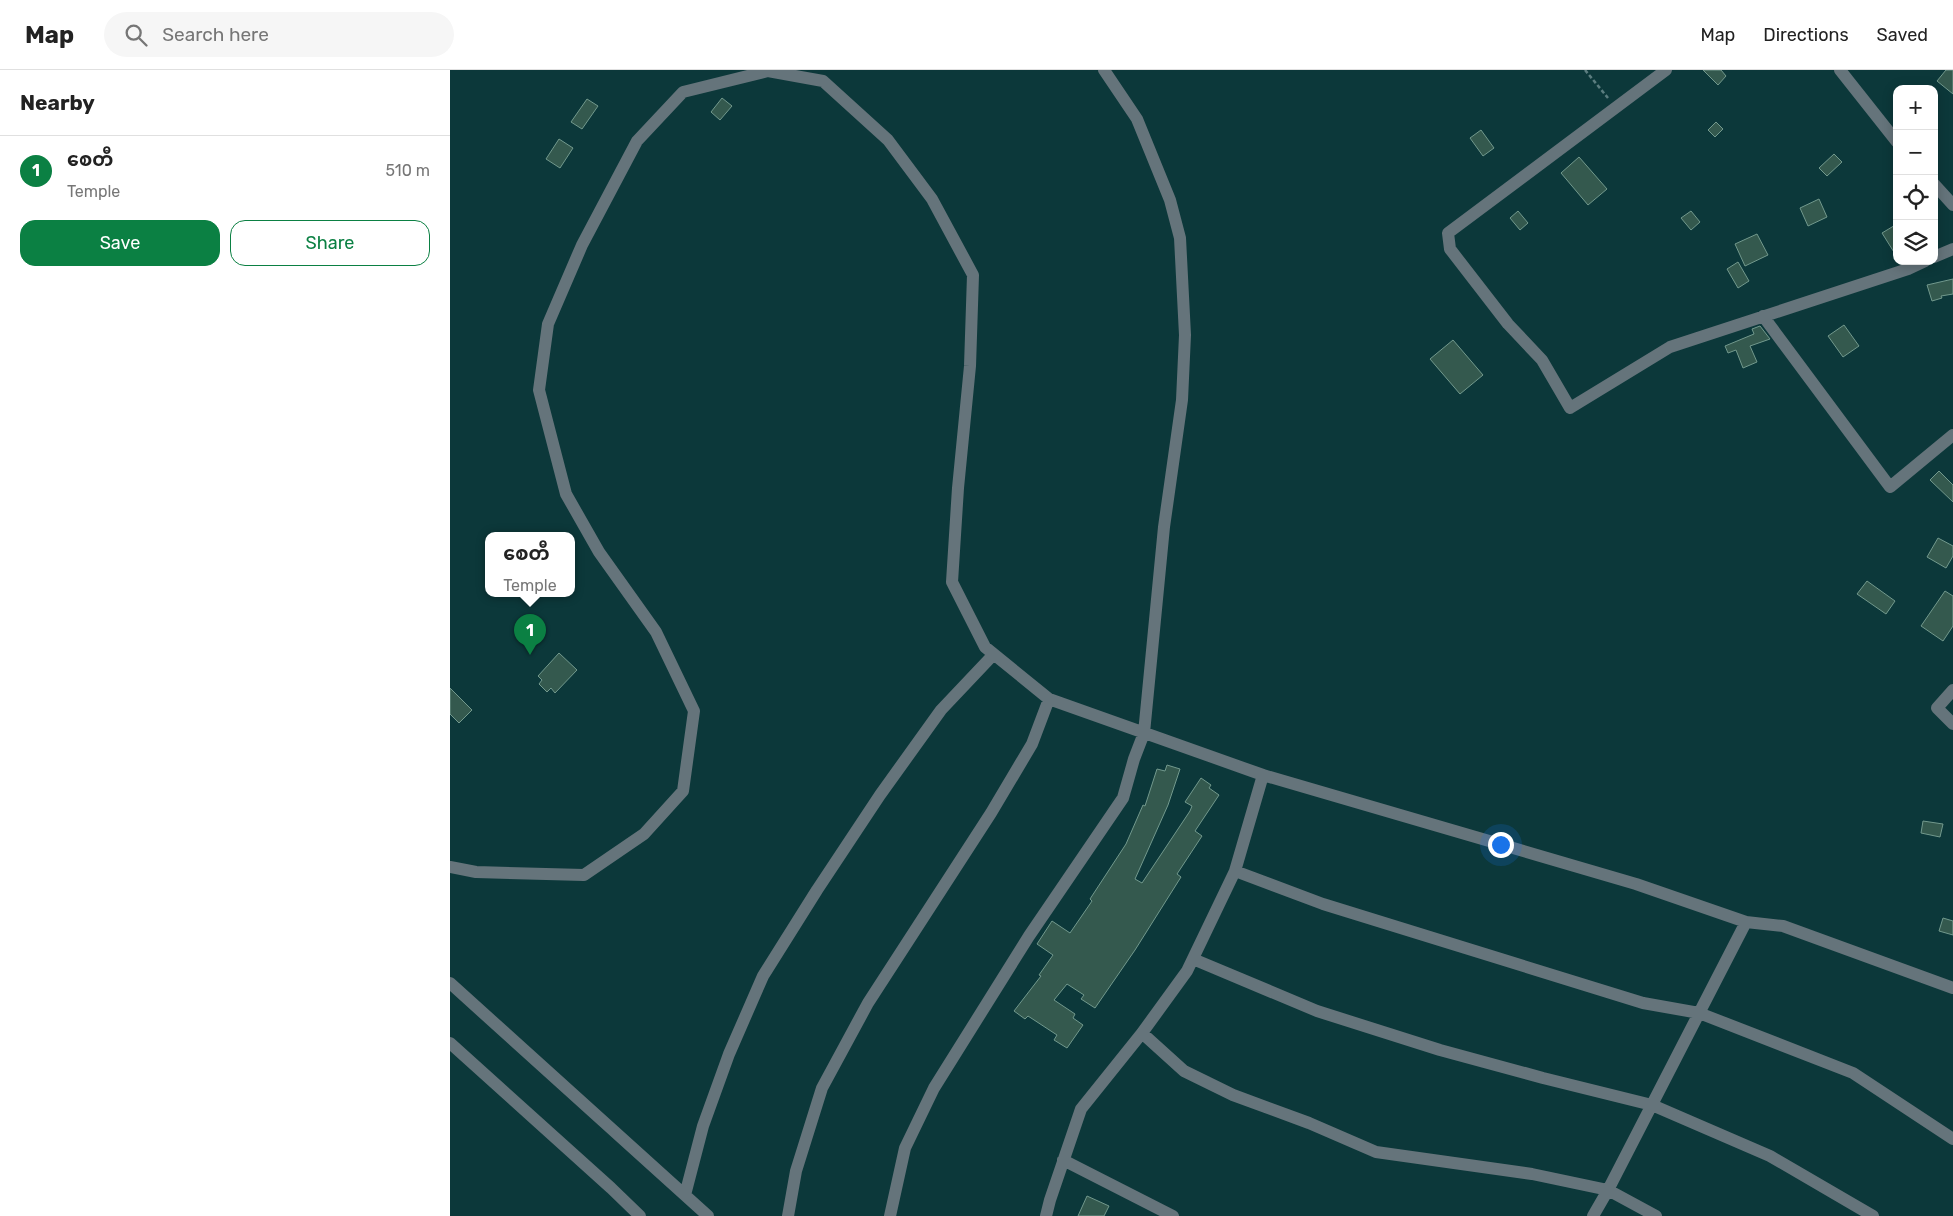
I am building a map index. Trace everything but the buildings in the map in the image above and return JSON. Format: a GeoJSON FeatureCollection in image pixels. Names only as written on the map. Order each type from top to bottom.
{"type":"FeatureCollection","features":[{"type":"Feature","properties":{"kind":"street"},"geometry":{"type":"LineString","coordinates":[[450,867],[476,872],[584,876],[644,834],[683,791],[694,712],[656,632],[599,552],[566,494],[539,390],[548,324],[582,245],[638,141],[683,92],[768,70],[823,81],[888,140],[932,199],[973,275],[970,366],[958,488],[952,582],[985,647],[1049,699],[1263,775],[1636,884],[1746,922],[1782,926],[1953,988]]}},
{"type":"Feature","properties":{"kind":"street"},"geometry":{"type":"LineString","coordinates":[[890,1216],[906,1148],[934,1088],[1029,936],[1123,798],[1134,759],[1144,733],[1164,527],[1182,400],[1185,335],[1180,238],[1170,200],[1136,119],[1104,70]]}},
{"type":"Feature","properties":{"kind":"street"},"geometry":{"type":"LineString","coordinates":[[1666,70],[1448,233],[1450,249],[1508,324],[1542,360],[1570,408],[1670,346],[1916,265]]}},
{"type":"Feature","properties":{"kind":"street"},"geometry":{"type":"LineString","coordinates":[[1840,70],[1893,137]]}},
{"type":"Feature","properties":{"kind":"street"},"geometry":{"type":"LineString","coordinates":[[1938,188],[1953,205]]}},
{"type":"Feature","properties":{"kind":"street"},"geometry":{"type":"LineString","coordinates":[[1938,255],[1953,249]]}},
{"type":"Feature","properties":{"kind":"street"},"geometry":{"type":"LineString","coordinates":[[1763,316],[1890,487],[1953,435]]}},
{"type":"Feature","properties":{"kind":"street"},"geometry":{"type":"LineString","coordinates":[[685,1196],[707,1117],[730,1054],[763,976],[880,795],[941,710],[994,654]]}},
{"type":"Feature","properties":{"kind":"street"},"geometry":{"type":"LineString","coordinates":[[1953,690],[1937,708],[1953,724]]}},
{"type":"Feature","properties":{"kind":"street"},"geometry":{"type":"LineString","coordinates":[[788,1216],[796,1171],[822,1088],[868,1002],[991,813],[1032,744],[1049,699]]}},
{"type":"Feature","properties":{"kind":"street"},"geometry":{"type":"LineString","coordinates":[[1046,1216],[1081,1109],[1142,1034],[1187,971],[1193,959],[1235,870],[1263,775]]}},
{"type":"Feature","properties":{"kind":"street"},"geometry":{"type":"LineString","coordinates":[[1235,870],[1323,904],[1643,1003],[1699,1013],[1853,1073],[1953,1139]]}},
{"type":"Feature","properties":{"kind":"street"},"geometry":{"type":"LineString","coordinates":[[1593,1216],[1746,922]]}},
{"type":"Feature","properties":{"kind":"street"},"geometry":{"type":"LineString","coordinates":[[1193,959],[1327,1014],[1449,1052],[1652,1105],[1770,1156],[1873,1216]]}},
{"type":"Feature","properties":{"kind":"street"},"geometry":{"type":"LineString","coordinates":[[450,983],[708,1216]]}},
{"type":"Feature","properties":{"kind":"street"},"geometry":{"type":"LineString","coordinates":[[1142,1034],[1184,1071],[1233,1096],[1309,1123],[1376,1152],[1532,1174],[1608,1190],[1656,1216]]}},
{"type":"Feature","properties":{"kind":"street"},"geometry":{"type":"LineString","coordinates":[[450,1043],[640,1216]]}},
{"type":"Feature","properties":{"kind":"street"},"geometry":{"type":"LineString","coordinates":[[1063,1160],[1173,1216]]}},
{"type":"Feature","properties":{"kind":"path"},"geometry":{"type":"LineString","coordinates":[[1586,70],[1616,108]]}},
{"type":"Feature","properties":{"kind":"place","name":"စေတီ"},"geometry":{"type":"Point","coordinates":[530,655]}}]}
